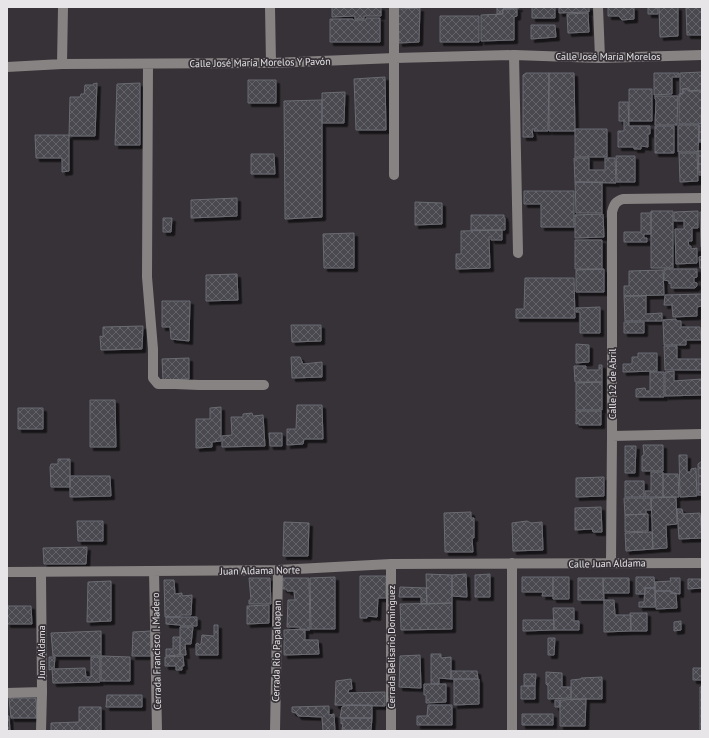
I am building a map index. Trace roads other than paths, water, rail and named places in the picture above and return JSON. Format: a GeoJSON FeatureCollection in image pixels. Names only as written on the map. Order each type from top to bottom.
{"type":"FeatureCollection","features":[{"type":"Feature","properties":{"kind":"street"},"geometry":{"type":"LineString","coordinates":[[62,64],[63,7]]}},
{"type":"Feature","properties":{"kind":"street"},"geometry":{"type":"LineString","coordinates":[[270,7],[271,63]]}},
{"type":"Feature","properties":{"kind":"street"},"geometry":{"type":"LineString","coordinates":[[394,7],[394,175]]}},
{"type":"Feature","properties":{"kind":"street"},"geometry":{"type":"LineString","coordinates":[[598,7],[600,58]]}},
{"type":"Feature","properties":{"kind":"street"},"geometry":{"type":"LineString","coordinates":[[514,55],[518,252]]}},
{"type":"Feature","properties":{"kind":"street","name":"Calle José María Morelos Y Pavón"},"geometry":{"type":"LineString","coordinates":[[7,67],[62,64],[271,63],[514,55]]}},
{"type":"Feature","properties":{"kind":"street","name":"Calle José María Morelos"},"geometry":{"type":"LineString","coordinates":[[514,55],[600,58],[702,55]]}},
{"type":"Feature","properties":{"kind":"street"},"geometry":{"type":"LineString","coordinates":[[148,64],[147,277],[153,349],[153,378],[158,384],[264,385]]}},
{"type":"Feature","properties":{"kind":"street","name":"Calle 12 de Abril"},"geometry":{"type":"LineString","coordinates":[[611,563],[611,219],[614,205],[619,200],[623,199],[702,198]]}},
{"type":"Feature","properties":{"kind":"street"},"geometry":{"type":"LineString","coordinates":[[612,436],[702,434]]}},
{"type":"Feature","properties":{"kind":"street","name":"Calle Juan Aldama"},"geometry":{"type":"LineString","coordinates":[[512,563],[702,562]]}},
{"type":"Feature","properties":{"kind":"street"},"geometry":{"type":"LineString","coordinates":[[512,563],[512,731]]}},
{"type":"Feature","properties":{"kind":"street","name":"Juan Aldama Norte"},"geometry":{"type":"LineString","coordinates":[[7,572],[41,573],[278,570],[391,564],[512,563]]}},
{"type":"Feature","properties":{"kind":"street","name":"Cerrada Belisario Dominguez"},"geometry":{"type":"LineString","coordinates":[[391,564],[391,731]]}},
{"type":"Feature","properties":{"kind":"street","name":"Cerrada Rio Papaloapan"},"geometry":{"type":"LineString","coordinates":[[275,731],[278,570]]}},
{"type":"Feature","properties":{"kind":"street","name":"Cerrada Francisco I. Madero"},"geometry":{"type":"LineString","coordinates":[[154,571],[157,731]]}},
{"type":"Feature","properties":{"kind":"street","name":"Juan Aldama"},"geometry":{"type":"LineString","coordinates":[[40,731],[42,692],[41,573]]}},
{"type":"Feature","properties":{"kind":"street"},"geometry":{"type":"LineString","coordinates":[[7,693],[42,692]]}}]}
